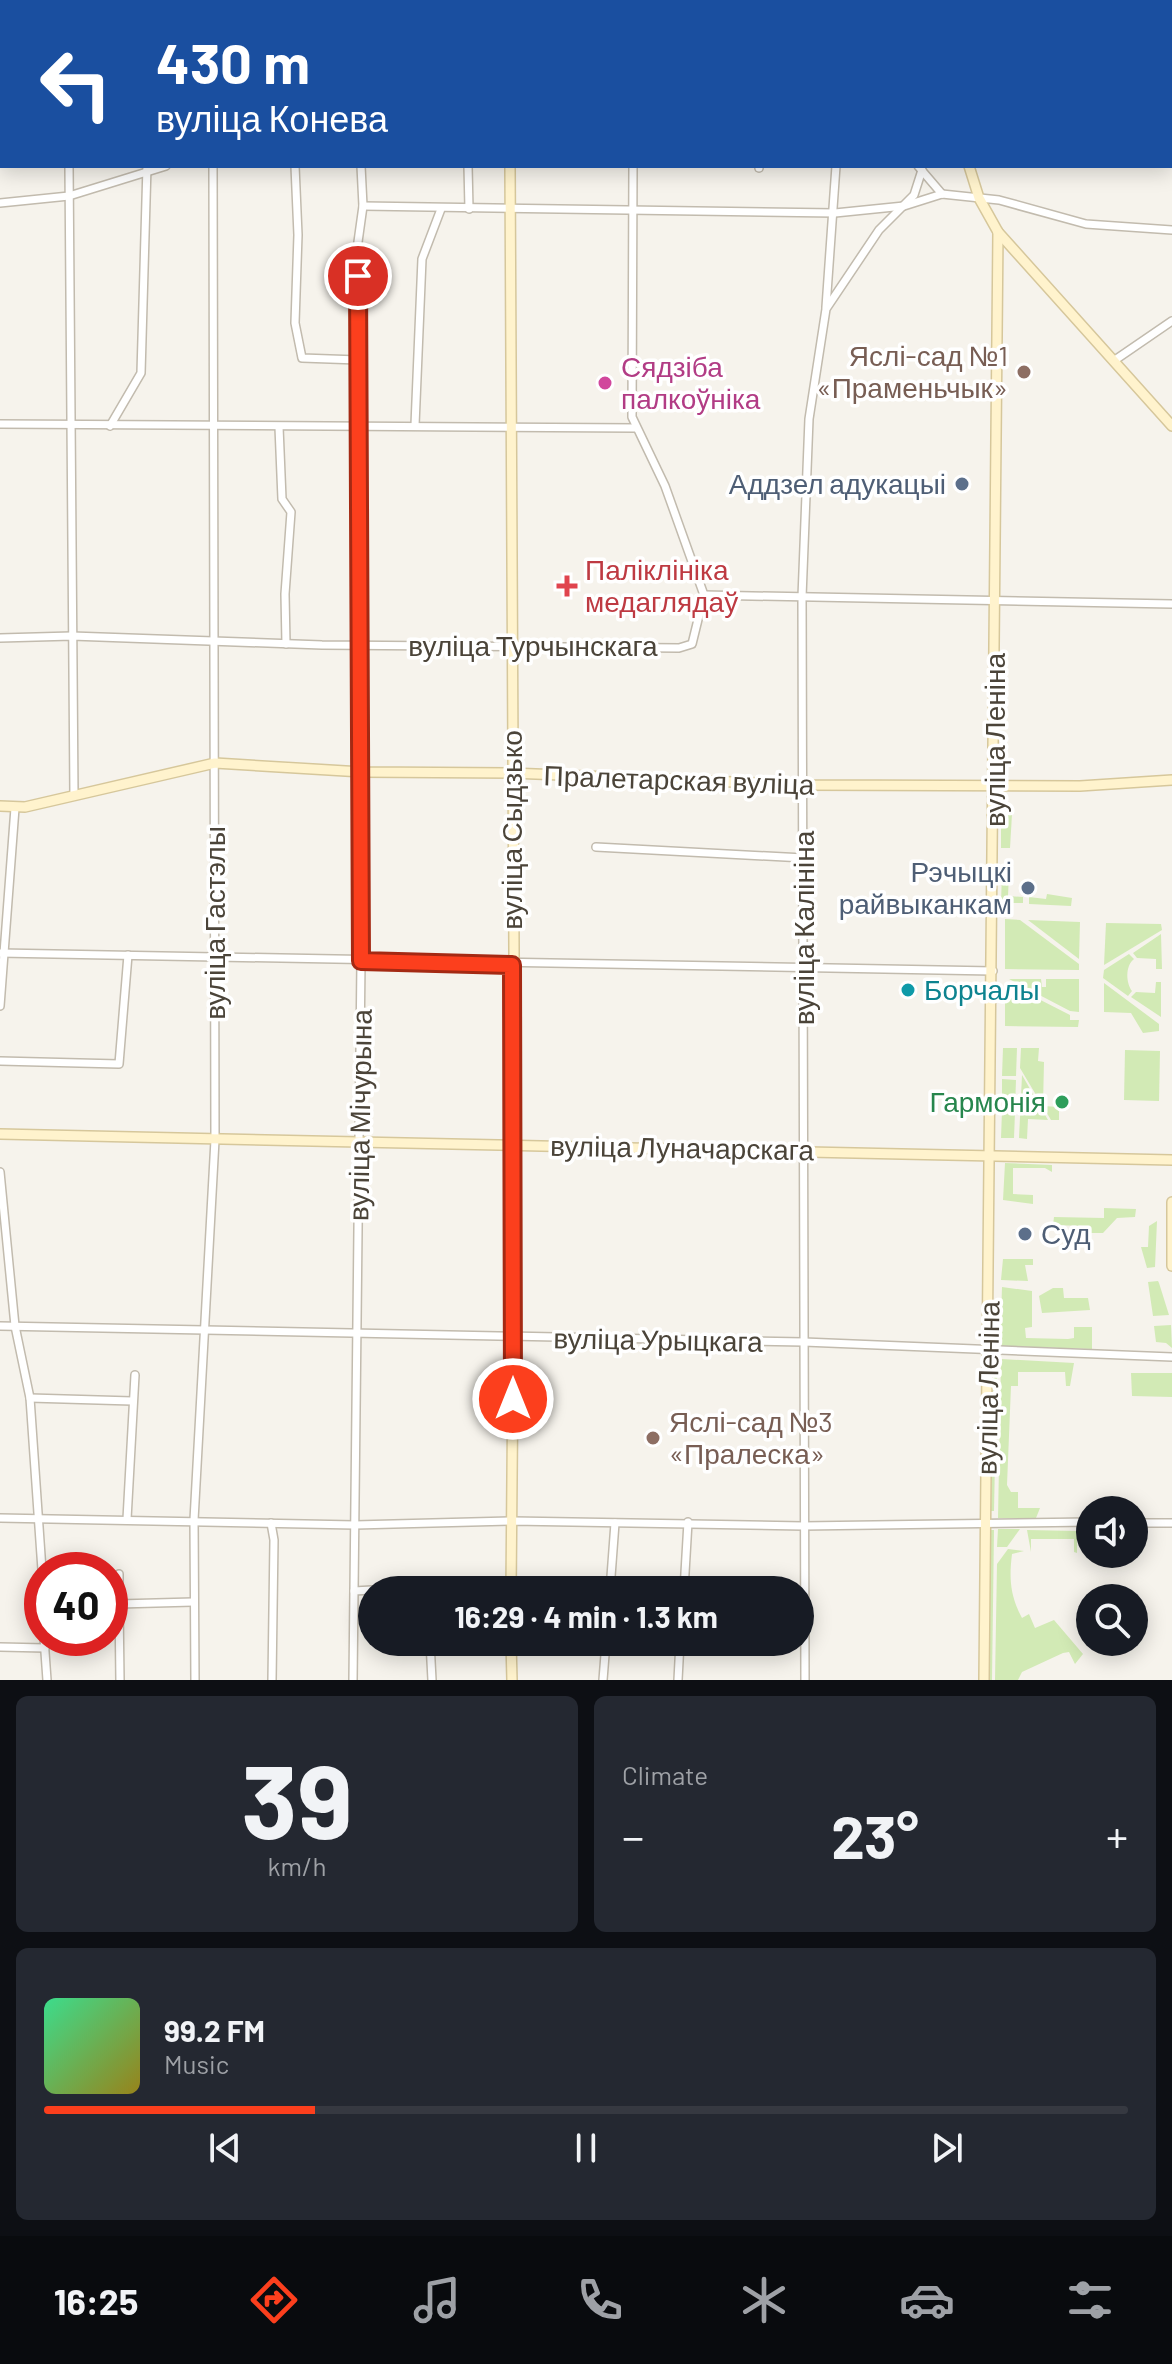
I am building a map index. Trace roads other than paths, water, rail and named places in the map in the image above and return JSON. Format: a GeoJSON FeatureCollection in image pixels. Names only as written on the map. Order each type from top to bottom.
{"type":"FeatureCollection","features":[{"type":"Feature","properties":{"kind":"street"},"geometry":{"type":"LineString","coordinates":[[69,168],[74,796]]}},
{"type":"Feature","properties":{"kind":"street","name":"вуліца Гастэлы"},"geometry":{"type":"LineString","coordinates":[[195,1680],[194,1520],[207,1333],[215,1140],[213,168]]}},
{"type":"Feature","properties":{"kind":"street"},"geometry":{"type":"LineString","coordinates":[[295,168],[298,235],[295,323],[302,358],[358,360]]}},
{"type":"Feature","properties":{"kind":"street","name":"вуліца Мічурына"},"geometry":{"type":"LineString","coordinates":[[353,1680],[361,961],[362,645],[357,249],[363,206],[361,168]]}},
{"type":"Feature","properties":{"kind":"street"},"geometry":{"type":"LineString","coordinates":[[468,168],[469,209]]}},
{"type":"Feature","properties":{"kind":"street","name":"вуліца Сыдзько"},"geometry":{"type":"LineString","coordinates":[[510,168],[515,1145],[511,1576]]}},
{"type":"Feature","properties":{"kind":"street"},"geometry":{"type":"LineString","coordinates":[[633,168],[632,417],[665,486],[704,595],[1172,604]]}},
{"type":"Feature","properties":{"kind":"street"},"geometry":{"type":"LineString","coordinates":[[826,309],[836,168]]}},
{"type":"Feature","properties":{"kind":"street"},"geometry":{"type":"LineString","coordinates":[[904,206],[922,179],[920,168]]}},
{"type":"Feature","properties":{"kind":"street"},"geometry":{"type":"LineString","coordinates":[[920,168],[942,194]]}},
{"type":"Feature","properties":{"kind":"street"},"geometry":{"type":"LineString","coordinates":[[970,168],[979,198],[998,232],[1172,426]]}},
{"type":"Feature","properties":{"kind":"street"},"geometry":{"type":"LineString","coordinates":[[0,203],[69,196],[147,169],[141,373],[110,426]]}},
{"type":"Feature","properties":{"kind":"street"},"geometry":{"type":"LineString","coordinates":[[363,206],[441,209],[631,207],[835,213],[904,206],[942,194],[999,200],[1086,224],[1172,230]]}},
{"type":"Feature","properties":{"kind":"street","name":"вуліца Калініна"},"geometry":{"type":"LineString","coordinates":[[805,1680],[805,785],[802,597],[809,419],[826,309],[879,230],[904,206]]}},
{"type":"Feature","properties":{"kind":"street"},"geometry":{"type":"LineString","coordinates":[[415,425],[422,259],[441,209]]}},
{"type":"Feature","properties":{"kind":"street","name":"вуліца Леніна"},"geometry":{"type":"LineString","coordinates":[[984,1680],[992,1154],[998,232]]}},
{"type":"Feature","properties":{"kind":"street"},"geometry":{"type":"LineString","coordinates":[[1115,360],[1172,321]]}},
{"type":"Feature","properties":{"kind":"street"},"geometry":{"type":"LineString","coordinates":[[0,424],[636,428]]}},
{"type":"Feature","properties":{"kind":"street"},"geometry":{"type":"LineString","coordinates":[[279,427],[282,499],[291,512],[285,594],[286,644]]}},
{"type":"Feature","properties":{"kind":"street","name":"вуліца Турчынскага"},"geometry":{"type":"LineString","coordinates":[[0,638],[72,636],[286,644],[679,648],[692,644],[704,595]]}},
{"type":"Feature","properties":{"kind":"street","name":"Пралетарская вуліца"},"geometry":{"type":"LineString","coordinates":[[0,806],[15,808],[215,763],[362,772],[511,773],[805,785],[1080,786],[1172,780]]}},
{"type":"Feature","properties":{"kind":"street"},"geometry":{"type":"LineString","coordinates":[[0,1006],[1,953],[9,916],[15,808]]}},
{"type":"Feature","properties":{"kind":"street"},"geometry":{"type":"LineString","coordinates":[[596,847],[804,858]]}},
{"type":"Feature","properties":{"kind":"street"},"geometry":{"type":"LineString","coordinates":[[1,953],[512,965],[993,971]]}},
{"type":"Feature","properties":{"kind":"street"},"geometry":{"type":"LineString","coordinates":[[0,1061],[119,1064],[128,955]]}},
{"type":"Feature","properties":{"kind":"street","name":"вуліца Луначарскага"},"geometry":{"type":"LineString","coordinates":[[0,1134],[1172,1160]]}},
{"type":"Feature","properties":{"kind":"street"},"geometry":{"type":"LineString","coordinates":[[0,1172],[15,1326],[30,1398],[42,1552]]}},
{"type":"Feature","properties":{"kind":"street"},"geometry":{"type":"LineString","coordinates":[[1172,1202],[1172,1266]]}},
{"type":"Feature","properties":{"kind":"street","name":"вуліца Урыцкага"},"geometry":{"type":"LineString","coordinates":[[0,1326],[207,1333],[804,1342],[988,1352],[1172,1357]]}},
{"type":"Feature","properties":{"kind":"street"},"geometry":{"type":"LineString","coordinates":[[127,1519],[135,1375]]}},
{"type":"Feature","properties":{"kind":"street"},"geometry":{"type":"LineString","coordinates":[[30,1398],[132,1401]]}},
{"type":"Feature","properties":{"kind":"street"},"geometry":{"type":"LineString","coordinates":[[0,1518],[355,1525],[513,1521],[803,1526],[1076,1522]]}},
{"type":"Feature","properties":{"kind":"street"},"geometry":{"type":"LineString","coordinates":[[685,1576],[688,1522]]}},
{"type":"Feature","properties":{"kind":"street"},"geometry":{"type":"LineString","coordinates":[[271,1523],[272,1680]]}},
{"type":"Feature","properties":{"kind":"street"},"geometry":{"type":"LineString","coordinates":[[611,1576],[615,1523]]}},
{"type":"Feature","properties":{"kind":"street"},"geometry":{"type":"LineString","coordinates":[[1148,1523],[1172,1523]]}},
{"type":"Feature","properties":{"kind":"street"},"geometry":{"type":"LineString","coordinates":[[354,1591],[358,1591]]}},
{"type":"Feature","properties":{"kind":"street"},"geometry":{"type":"LineString","coordinates":[[128,1604],[193,1602]]}},
{"type":"Feature","properties":{"kind":"street"},"geometry":{"type":"LineString","coordinates":[[0,1647],[24,1648]]}},
{"type":"Feature","properties":{"kind":"street"},"geometry":{"type":"LineString","coordinates":[[46,1656],[47,1680]]}},
{"type":"Feature","properties":{"kind":"street"},"geometry":{"type":"LineString","coordinates":[[120,1656],[120,1680]]}},
{"type":"Feature","properties":{"kind":"street"},"geometry":{"type":"LineString","coordinates":[[431,1656],[432,1680]]}},
{"type":"Feature","properties":{"kind":"street"},"geometry":{"type":"LineString","coordinates":[[511,1656],[512,1680]]}},
{"type":"Feature","properties":{"kind":"street"},"geometry":{"type":"LineString","coordinates":[[603,1680],[605,1656]]}},
{"type":"Feature","properties":{"kind":"street"},"geometry":{"type":"LineString","coordinates":[[678,1680],[679,1656]]}},
{"type":"Feature","properties":{"kind":"place","name":"Яслі-сад №1 «Праменьчык»"},"geometry":{"type":"Point","coordinates":[1024,372]}},
{"type":"Feature","properties":{"kind":"place","name":"Сядзіба палкоўніка"},"geometry":{"type":"Point","coordinates":[605,383]}},
{"type":"Feature","properties":{"kind":"place","name":"Аддзел адукацыі"},"geometry":{"type":"Point","coordinates":[962,484]}},
{"type":"Feature","properties":{"kind":"place","name":"Паліклініка медаглядаў"},"geometry":{"type":"Point","coordinates":[567,586]}},
{"type":"Feature","properties":{"kind":"place","name":"Рэчыцкі райвыканкам"},"geometry":{"type":"Point","coordinates":[1028,888]}},
{"type":"Feature","properties":{"kind":"place","name":"Борчалы"},"geometry":{"type":"Point","coordinates":[908,990]}},
{"type":"Feature","properties":{"kind":"place","name":"Гармонія"},"geometry":{"type":"Point","coordinates":[1062,1102]}},
{"type":"Feature","properties":{"kind":"place","name":"Суд"},"geometry":{"type":"Point","coordinates":[1025,1234]}},
{"type":"Feature","properties":{"kind":"place","name":"Яслі-сад №3 «Пралеска»"},"geometry":{"type":"Point","coordinates":[653,1438]}}]}
